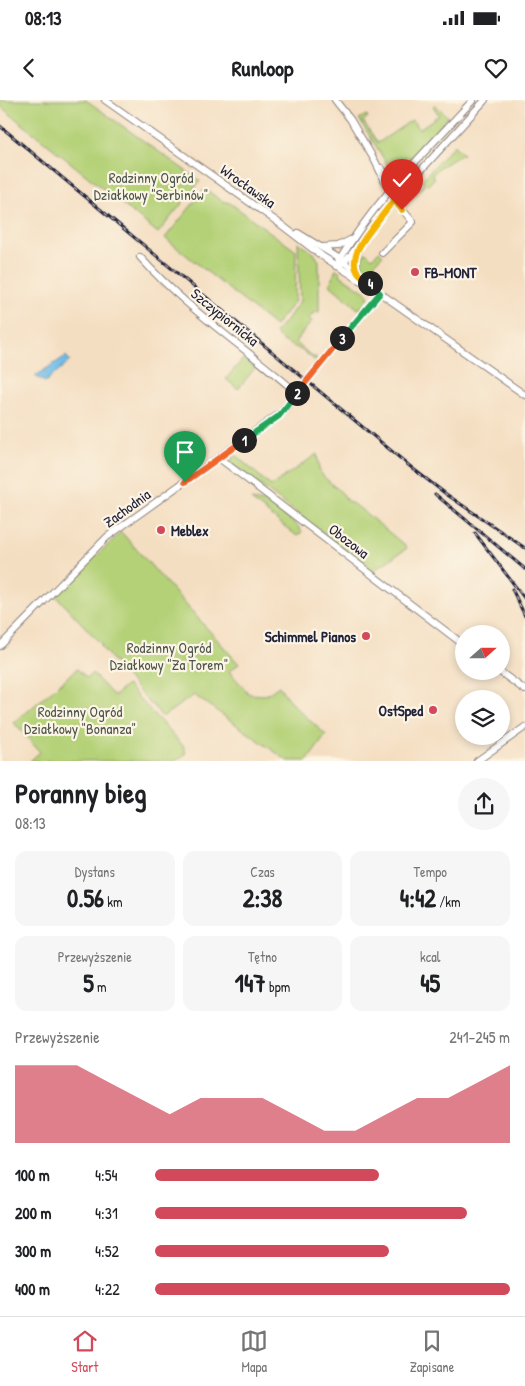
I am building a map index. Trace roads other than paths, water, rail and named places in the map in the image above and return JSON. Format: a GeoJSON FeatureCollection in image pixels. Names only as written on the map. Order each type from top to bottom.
{"type":"FeatureCollection","features":[{"type":"Feature","properties":{"kind":"street","name":"Wrocławska"},"geometry":{"type":"LineString","coordinates":[[105,100],[279,223],[358,273],[380,293]]}},
{"type":"Feature","properties":{"kind":"street"},"geometry":{"type":"LineString","coordinates":[[335,100],[350,119],[392,189]]}},
{"type":"Feature","properties":{"kind":"street"},"geometry":{"type":"LineString","coordinates":[[340,262],[355,236],[392,189],[473,100]]}},
{"type":"Feature","properties":{"kind":"street"},"geometry":{"type":"LineString","coordinates":[[340,262],[360,246],[394,200],[485,100]]}},
{"type":"Feature","properties":{"kind":"street"},"geometry":{"type":"LineString","coordinates":[[375,161],[385,173],[392,189],[394,200],[412,222],[382,252]]}},
{"type":"Feature","properties":{"kind":"street"},"geometry":{"type":"LineString","coordinates":[[385,173],[397,174],[409,171]]}},
{"type":"Feature","properties":{"kind":"street","name":"Wrocławska"},"geometry":{"type":"LineString","coordinates":[[279,223],[322,247],[380,293],[525,395]]}},
{"type":"Feature","properties":{"kind":"street"},"geometry":{"type":"LineString","coordinates":[[322,247],[341,245],[355,236]]}},
{"type":"Feature","properties":{"kind":"street"},"geometry":{"type":"LineString","coordinates":[[358,273],[356,260],[360,246]]}},
{"type":"Feature","properties":{"kind":"street","name":"Szczypiornicka"},"geometry":{"type":"LineString","coordinates":[[140,257],[195,310],[297,393]]}},
{"type":"Feature","properties":{"kind":"street","name":"Zachodnia"},"geometry":{"type":"LineString","coordinates":[[0,646],[107,537],[279,416],[380,293]]}},
{"type":"Feature","properties":{"kind":"street","name":"Obozowa"},"geometry":{"type":"LineString","coordinates":[[219,458],[455,638]]}},
{"type":"Feature","properties":{"kind":"street"},"geometry":{"type":"LineString","coordinates":[[510,679],[525,690]]}},
{"type":"Feature","properties":{"kind":"street"},"geometry":{"type":"LineString","coordinates":[[477,761],[525,727]]}},
{"type":"Feature","properties":{"kind":"water"},"geometry":{"type":"Polygon","coordinates":[[[66,356],[70,361],[45,382],[35,376],[66,356]]]}},
{"type":"Feature","properties":{"kind":"railway"},"geometry":{"type":"LineString","coordinates":[[0,126],[412,468],[446,494],[525,548]]}},
{"type":"Feature","properties":{"kind":"railway"},"geometry":{"type":"LineString","coordinates":[[435,494],[525,569]]}},
{"type":"Feature","properties":{"kind":"railway"},"geometry":{"type":"LineString","coordinates":[[475,533],[525,599]]}},
{"type":"Feature","properties":{"kind":"railway"},"geometry":{"type":"LineString","coordinates":[[512,589],[525,616]]}},
{"type":"Feature","properties":{"kind":"place","name":"FB-MONT"},"geometry":{"type":"Point","coordinates":[415,272]}},
{"type":"Feature","properties":{"kind":"place","name":"Meblex"},"geometry":{"type":"Point","coordinates":[161,530]}},
{"type":"Feature","properties":{"kind":"place","name":"Schimmel Pianos"},"geometry":{"type":"Point","coordinates":[366,636]}},
{"type":"Feature","properties":{"kind":"place","name":"OstSped"},"geometry":{"type":"Point","coordinates":[433,710]}},
{"type":"Feature","properties":{"kind":"park label","name":"Rodzinny Ogród Działkowy \"Serbinów\""},"geometry":{"type":"Point","coordinates":[151,186]}},
{"type":"Feature","properties":{"kind":"park label","name":"Rodzinny Ogród Działkowy \"Za Torem\""},"geometry":{"type":"Point","coordinates":[169,656]}},
{"type":"Feature","properties":{"kind":"park label","name":"Rodzinny Ogród Działkowy \"Bonanza\""},"geometry":{"type":"Point","coordinates":[80,720]}}]}
